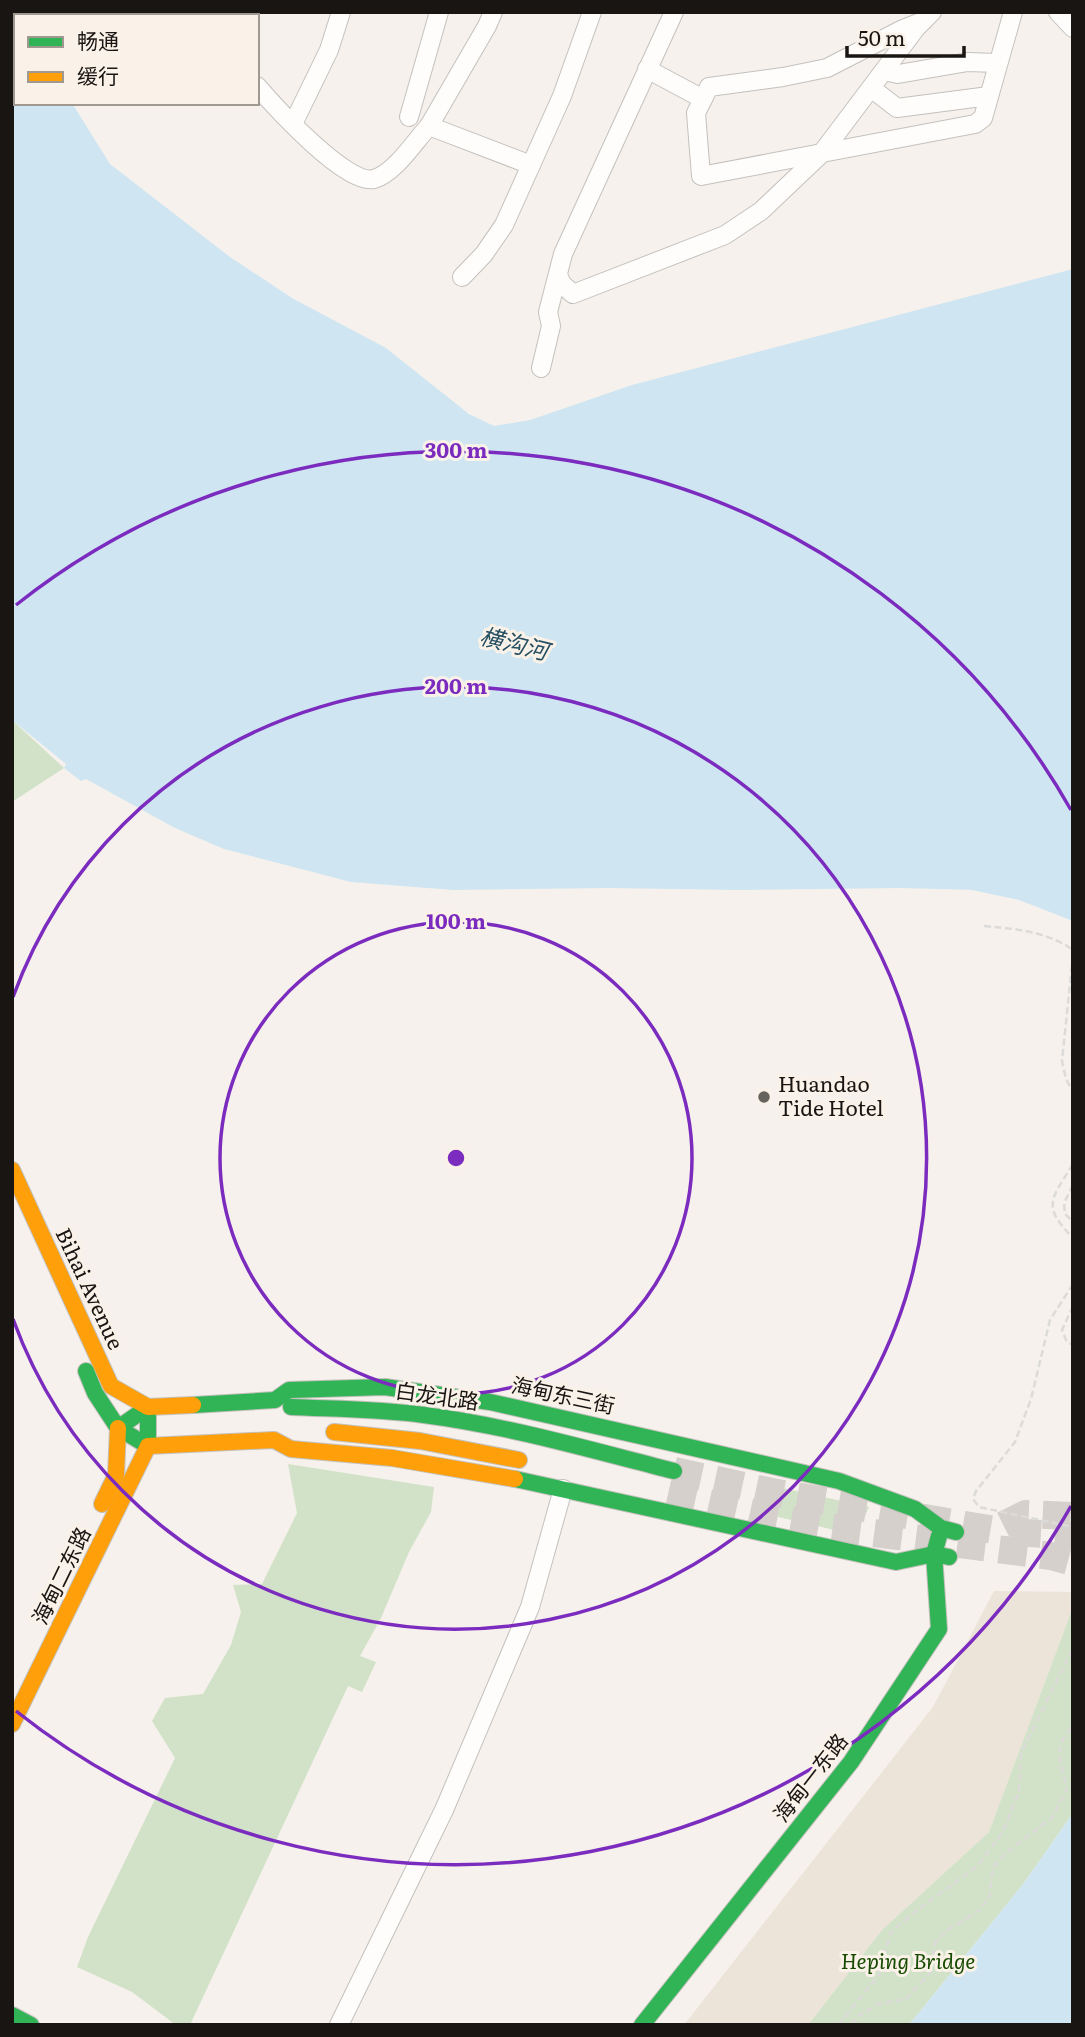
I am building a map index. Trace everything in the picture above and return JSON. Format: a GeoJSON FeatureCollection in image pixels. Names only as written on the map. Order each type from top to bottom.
{"type":"FeatureCollection","features":[{"type":"Feature","properties":{"kind":"main road","name":"Bihai Avenue"},"geometry":{"type":"LineString","coordinates":[[12,1170],[111,1386],[148,1407]]}},
{"type":"Feature","properties":{"kind":"main road","name":"Bihai Avenue"},"geometry":{"type":"LineString","coordinates":[[12,1198],[95,1393],[118,1428]]}},
{"type":"Feature","properties":{"kind":"main road","name":"海甸东三街"},"geometry":{"type":"LineString","coordinates":[[148,1407],[275,1401],[289,1390],[385,1387],[477,1399],[839,1481],[915,1509],[948,1530]]}},
{"type":"Feature","properties":{"kind":"main road","name":"白龙北路"},"geometry":{"type":"LineString","coordinates":[[275,1401],[288,1407],[383,1410],[439,1417],[506,1430],[674,1471]]}},
{"type":"Feature","properties":{"kind":"main road"},"geometry":{"type":"LineString","coordinates":[[148,1407],[118,1428],[148,1446],[274,1440],[290,1432]]}},
{"type":"Feature","properties":{"kind":"main road"},"geometry":{"type":"LineString","coordinates":[[148,1407],[148,1446]]}},
{"type":"Feature","properties":{"kind":"main road","name":"海甸二东路"},"geometry":{"type":"LineString","coordinates":[[12,1688],[116,1475],[118,1428]]}},
{"type":"Feature","properties":{"kind":"main road"},"geometry":{"type":"LineString","coordinates":[[319,1432],[421,1441],[531,1463]]}},
{"type":"Feature","properties":{"kind":"main road"},"geometry":{"type":"LineString","coordinates":[[274,1440],[290,1449],[363,1454],[442,1464],[896,1562],[942,1555]]}},
{"type":"Feature","properties":{"kind":"main road","name":"海甸二东路"},"geometry":{"type":"LineString","coordinates":[[12,1724],[148,1446]]}},
{"type":"Feature","properties":{"kind":"main road","name":"海甸一东路"},"geometry":{"type":"LineString","coordinates":[[642,2025],[851,1762],[910,1676],[939,1629],[942,1555],[948,1530]]}},
{"type":"Feature","properties":{"kind":"main road","name":"海甸一东路"},"geometry":{"type":"LineString","coordinates":[[653,2025],[860,1769],[953,1631],[942,1555]]}},
{"type":"Feature","properties":{"kind":"main road"},"geometry":{"type":"LineString","coordinates":[[12,2015],[31,2025]]}},
{"type":"Feature","properties":{"kind":"street"},"geometry":{"type":"LineString","coordinates":[[293,124],[329,50],[341,12]]}},
{"type":"Feature","properties":{"kind":"street"},"geometry":{"type":"LineString","coordinates":[[410,117],[439,12]]}},
{"type":"Feature","properties":{"kind":"street"},"geometry":{"type":"LineString","coordinates":[[259,88],[312,144],[348,171],[363,179],[374,179],[393,167],[429,127],[493,12]]}},
{"type":"Feature","properties":{"kind":"street"},"geometry":{"type":"LineString","coordinates":[[462,277],[484,254],[505,225],[562,96],[592,12]]}},
{"type":"Feature","properties":{"kind":"street"},"geometry":{"type":"LineString","coordinates":[[541,368],[551,326],[548,312],[563,254],[674,12]]}},
{"type":"Feature","properties":{"kind":"street"},"geometry":{"type":"LineString","coordinates":[[927,17],[827,68],[709,87],[696,113],[701,176],[975,124],[983,118],[1013,12]]}},
{"type":"Feature","properties":{"kind":"street"},"geometry":{"type":"LineString","coordinates":[[1058,12],[1073,28]]}},
{"type":"Feature","properties":{"kind":"street"},"geometry":{"type":"LineString","coordinates":[[558,275],[562,284],[573,294],[724,235],[761,211],[821,155],[927,17]]}},
{"type":"Feature","properties":{"kind":"street"},"geometry":{"type":"LineString","coordinates":[[884,71],[898,74],[968,62],[997,63]]}},
{"type":"Feature","properties":{"kind":"street"},"geometry":{"type":"LineString","coordinates":[[647,69],[703,99]]}},
{"type":"Feature","properties":{"kind":"street"},"geometry":{"type":"LineString","coordinates":[[871,88],[897,108],[989,96]]}},
{"type":"Feature","properties":{"kind":"street"},"geometry":{"type":"LineString","coordinates":[[429,127],[531,165]]}},
{"type":"Feature","properties":{"kind":"street"},"geometry":{"type":"LineString","coordinates":[[339,2025],[444,1810],[530,1607],[563,1489]]}},
{"type":"Feature","properties":{"kind":"path"},"geometry":{"type":"LineString","coordinates":[[984,926],[1022,930],[1056,939],[1073,950]]}},
{"type":"Feature","properties":{"kind":"path"},"geometry":{"type":"LineString","coordinates":[[1073,955],[1062,1061],[1066,1079],[1073,1092]]}},
{"type":"Feature","properties":{"kind":"path"},"geometry":{"type":"LineString","coordinates":[[1073,1164],[1052,1198],[1054,1219],[1073,1238]]}},
{"type":"Feature","properties":{"kind":"path"},"geometry":{"type":"LineString","coordinates":[[1073,1185],[1064,1203],[1065,1214],[1073,1222]]}},
{"type":"Feature","properties":{"kind":"path"},"geometry":{"type":"LineString","coordinates":[[1073,1284],[1050,1320],[1031,1399],[1015,1442],[976,1490],[973,1499],[979,1507],[1073,1527]]}},
{"type":"Feature","properties":{"kind":"path"},"geometry":{"type":"LineString","coordinates":[[1073,1306],[1062,1330],[1067,1342],[1073,1345]]}},
{"type":"Feature","properties":{"kind":"path"},"geometry":{"type":"LineString","coordinates":[[838,2025],[879,1975],[891,1932],[978,1866],[1002,1833],[1019,1792],[1021,1753],[1073,1648]]}},
{"type":"Feature","properties":{"kind":"path"},"geometry":{"type":"LineString","coordinates":[[851,2025],[857,2017],[878,2004],[906,1999],[930,1973],[935,1944],[948,1929],[978,1911],[989,1898],[993,1867],[1008,1851],[1052,1818],[1067,1788],[1058,1755],[1062,1737],[1073,1726]]}},
{"type":"Feature","properties":{"kind":"shaded area"},"geometry":{"type":"Polygon","coordinates":[[[994,1591],[1073,1592],[1073,1607],[989,1832],[882,1930],[808,2025],[684,2025],[933,1707],[994,1591]]]}},
{"type":"Feature","properties":{"kind":"green space"},"geometry":{"type":"Polygon","coordinates":[[[12,720],[64,768],[12,802],[12,720]]]}},
{"type":"Feature","properties":{"kind":"green space"},"geometry":{"type":"Polygon","coordinates":[[[288,1464],[434,1487],[431,1512],[360,1656],[376,1662],[362,1692],[348,1686],[190,2025],[176,2025],[132,1992],[77,1967],[88,1937],[175,1758],[152,1721],[165,1698],[203,1694],[231,1645],[241,1612],[233,1585],[262,1584],[297,1513],[288,1464]]]}},
{"type":"Feature","properties":{"kind":"green space"},"geometry":{"type":"Polygon","coordinates":[[[782,1488],[869,1507],[856,1535],[774,1516],[782,1488]]]}},
{"type":"Feature","properties":{"kind":"green space","name":"Heping Bridge"},"geometry":{"type":"Polygon","coordinates":[[[1073,1607],[1073,1813],[1024,1883],[909,2025],[808,2025],[882,1930],[989,1832],[1073,1607]]]}},
{"type":"Feature","properties":{"kind":"water","name":"横沟河"},"geometry":{"type":"Polygon","coordinates":[[[12,12],[17,14],[14,14],[14,105],[73,105],[110,164],[230,257],[292,298],[386,348],[469,414],[494,426],[530,420],[632,385],[1073,269],[1073,921],[1019,900],[972,890],[453,890],[351,882],[224,849],[175,828],[86,779],[81,781],[64,768],[66,764],[12,720],[12,12]]]}},
{"type":"Feature","properties":{"kind":"water"},"geometry":{"type":"Polygon","coordinates":[[[1073,1813],[1073,2025],[909,2025],[1024,1883],[1073,1813]]]}},
{"type":"Feature","properties":{"kind":"tunnel"},"geometry":{"type":"LineString","coordinates":[[674,1471],[772,1492],[994,1530],[1026,1514],[1073,1516]]}},
{"type":"Feature","properties":{"kind":"tunnel"},"geometry":{"type":"LineString","coordinates":[[668,1494],[827,1527],[1051,1556],[1073,1562]]}},
{"type":"Feature","properties":{"kind":"tunnel"},"geometry":{"type":"LineString","coordinates":[[1013,1532],[1073,1536]]}},
{"type":"Feature","properties":{"kind":"traffic: fast"},"geometry":{"type":"LineString","coordinates":[[86,1371],[95,1393],[118,1428],[148,1446],[148,1407],[118,1428]]}},
{"type":"Feature","properties":{"kind":"traffic: fast"},"geometry":{"type":"LineString","coordinates":[[193,1405],[275,1400],[289,1390],[385,1387],[490,1402],[839,1481],[915,1509],[941,1528],[956,1532]]}},
{"type":"Feature","properties":{"kind":"traffic: fast"},"geometry":{"type":"LineString","coordinates":[[291,1407],[424,1415],[487,1425],[674,1471]]}},
{"type":"Feature","properties":{"kind":"traffic: fast"},"geometry":{"type":"LineString","coordinates":[[515,1479],[896,1562],[934,1554],[949,1557]]}},
{"type":"Feature","properties":{"kind":"traffic: fast"},"geometry":{"type":"LineString","coordinates":[[642,2025],[851,1762],[939,1629],[934,1554],[939,1536]]}},
{"type":"Feature","properties":{"kind":"traffic: fast"},"geometry":{"type":"LineString","coordinates":[[12,2015],[31,2025]]}},
{"type":"Feature","properties":{"kind":"traffic: slow"},"geometry":{"type":"LineString","coordinates":[[12,1170],[111,1386],[148,1407],[193,1405]]}},
{"type":"Feature","properties":{"kind":"traffic: slow"},"geometry":{"type":"LineString","coordinates":[[102,1504],[116,1475],[118,1428]]}},
{"type":"Feature","properties":{"kind":"traffic: slow"},"geometry":{"type":"LineString","coordinates":[[334,1432],[420,1441],[519,1460]]}},
{"type":"Feature","properties":{"kind":"traffic: slow"},"geometry":{"type":"LineString","coordinates":[[148,1446],[274,1440],[291,1449],[392,1458],[515,1479]]}},
{"type":"Feature","properties":{"kind":"traffic: slow"},"geometry":{"type":"LineString","coordinates":[[12,1724],[148,1446]]}},
{"type":"Feature","properties":{"kind":"place","name":"Huandao Tide Hotel"},"geometry":{"type":"Point","coordinates":[764,1097]}}]}
